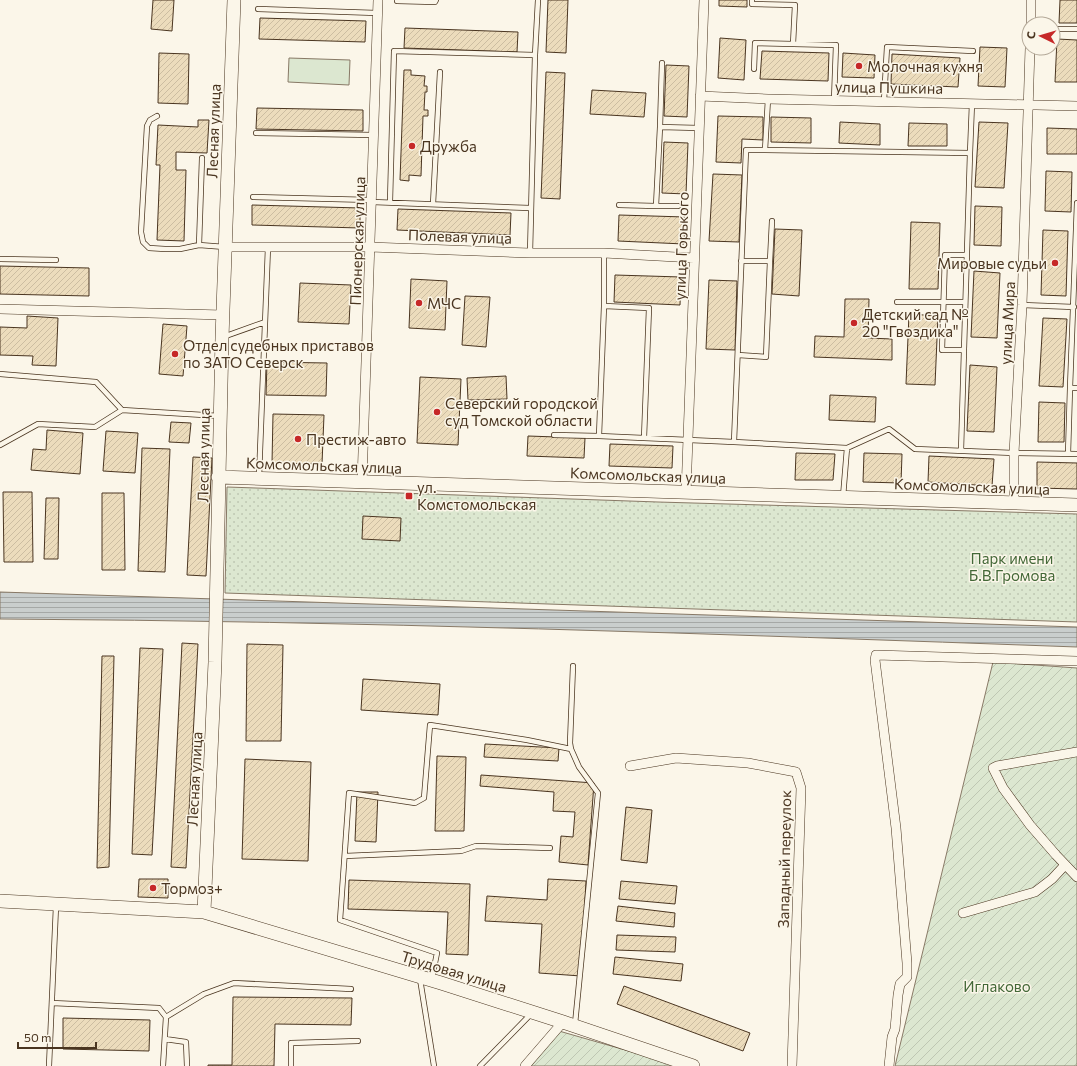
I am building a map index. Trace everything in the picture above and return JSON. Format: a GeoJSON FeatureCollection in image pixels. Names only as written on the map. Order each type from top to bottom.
{"type":"FeatureCollection","features":[{"type":"Feature","properties":{"kind":"main road","name":"Лесная улица"},"geometry":{"type":"LineString","coordinates":[[204,912],[215,638],[222,338],[234,0]]}},
{"type":"Feature","properties":{"kind":"main road","name":"Комсомольская улица"},"geometry":{"type":"LineString","coordinates":[[218,477],[1077,506]]}},
{"type":"Feature","properties":{"kind":"main road","name":"Трудовая улица"},"geometry":{"type":"LineString","coordinates":[[0,901],[204,912],[432,980],[533,1012],[688,1065]]}},
{"type":"Feature","properties":{"kind":"street","name":"Пионерская улица"},"geometry":{"type":"LineString","coordinates":[[362,482],[378,0]]}},
{"type":"Feature","properties":{"kind":"street","name":"улица Горького"},"geometry":{"type":"LineString","coordinates":[[686,493],[704,0]]}},
{"type":"Feature","properties":{"kind":"street"},"geometry":{"type":"LineString","coordinates":[[1031,16],[1032,0]]}},
{"type":"Feature","properties":{"kind":"street","name":"улица Мира"},"geometry":{"type":"LineString","coordinates":[[1014,504],[1014,453],[1022,305],[1030,56]]}},
{"type":"Feature","properties":{"kind":"street","name":"улица Пушкина"},"geometry":{"type":"LineString","coordinates":[[700,96],[1077,106]]}},
{"type":"Feature","properties":{"kind":"street","name":"Полевая улица"},"geometry":{"type":"LineString","coordinates":[[225,247],[370,247],[694,258]]}},
{"type":"Feature","properties":{"kind":"street"},"geometry":{"type":"LineString","coordinates":[[0,309],[223,315]]}},
{"type":"Feature","properties":{"kind":"street"},"geometry":{"type":"LineString","coordinates":[[889,1066],[900,984],[907,977],[908,963],[896,828],[874,658],[876,655],[1077,662]]}},
{"type":"Feature","properties":{"kind":"street"},"geometry":{"type":"LineString","coordinates":[[1077,752],[997,766],[993,768],[1003,788],[1030,825],[1077,877]]}},
{"type":"Feature","properties":{"kind":"street","name":"Западный переулок"},"geometry":{"type":"LineString","coordinates":[[630,766],[676,758],[748,763],[796,772],[801,788],[792,1066]]}},
{"type":"Feature","properties":{"kind":"street"},"geometry":{"type":"LineString","coordinates":[[963,913],[1035,892],[1052,879],[1065,865]]}},
{"type":"Feature","properties":{"kind":"street"},"geometry":{"type":"LineString","coordinates":[[525,1066],[569,1024]]}},
{"type":"Feature","properties":{"kind":"lane"},"geometry":{"type":"LineString","coordinates":[[398,0],[397,1],[436,2],[436,0]]}},
{"type":"Feature","properties":{"kind":"lane"},"geometry":{"type":"LineString","coordinates":[[530,253],[530,208],[538,0]]}},
{"type":"Feature","properties":{"kind":"lane"},"geometry":{"type":"LineString","coordinates":[[752,0],[752,4],[795,2],[793,44]]}},
{"type":"Feature","properties":{"kind":"lane"},"geometry":{"type":"LineString","coordinates":[[258,9],[377,13]]}},
{"type":"Feature","properties":{"kind":"lane"},"geometry":{"type":"LineString","coordinates":[[1061,29],[1077,29]]}},
{"type":"Feature","properties":{"kind":"lane"},"geometry":{"type":"LineString","coordinates":[[754,69],[755,43],[836,45],[834,100]]}},
{"type":"Feature","properties":{"kind":"lane"},"geometry":{"type":"LineString","coordinates":[[884,101],[886,47],[973,51]]}},
{"type":"Feature","properties":{"kind":"lane"},"geometry":{"type":"LineString","coordinates":[[390,202],[394,51],[535,55]]}},
{"type":"Feature","properties":{"kind":"lane"},"geometry":{"type":"LineString","coordinates":[[656,206],[662,63]]}},
{"type":"Feature","properties":{"kind":"lane"},"geometry":{"type":"LineString","coordinates":[[433,204],[440,72]]}},
{"type":"Feature","properties":{"kind":"lane"},"geometry":{"type":"LineString","coordinates":[[765,150],[768,99]]}},
{"type":"Feature","properties":{"kind":"lane"},"geometry":{"type":"LineString","coordinates":[[961,451],[972,103]]}},
{"type":"Feature","properties":{"kind":"lane"},"geometry":{"type":"LineString","coordinates":[[157,116],[150,120],[147,126],[141,232],[143,242],[149,248],[164,249],[180,249],[199,245],[225,247]]}},
{"type":"Feature","properties":{"kind":"lane"},"geometry":{"type":"LineString","coordinates":[[660,127],[699,128]]}},
{"type":"Feature","properties":{"kind":"lane"},"geometry":{"type":"LineString","coordinates":[[256,133],[374,136]]}},
{"type":"Feature","properties":{"kind":"lane"},"geometry":{"type":"LineString","coordinates":[[734,442],[746,150],[970,153]]}},
{"type":"Feature","properties":{"kind":"lane"},"geometry":{"type":"LineString","coordinates":[[199,245],[202,158]]}},
{"type":"Feature","properties":{"kind":"lane"},"geometry":{"type":"LineString","coordinates":[[253,196],[530,208]]}},
{"type":"Feature","properties":{"kind":"lane"},"geometry":{"type":"LineString","coordinates":[[1068,454],[1077,203]]}},
{"type":"Feature","properties":{"kind":"lane"},"geometry":{"type":"LineString","coordinates":[[619,205],[678,206]]}},
{"type":"Feature","properties":{"kind":"lane"},"geometry":{"type":"LineString","coordinates":[[738,355],[766,357],[772,221]]}},
{"type":"Feature","properties":{"kind":"lane"},"geometry":{"type":"LineString","coordinates":[[259,478],[268,247]]}},
{"type":"Feature","properties":{"kind":"lane"},"geometry":{"type":"LineString","coordinates":[[599,436],[604,306],[604,254]]}},
{"type":"Feature","properties":{"kind":"lane"},"geometry":{"type":"LineString","coordinates":[[964,350],[942,350],[943,302],[945,255],[966,255]]}},
{"type":"Feature","properties":{"kind":"lane"},"geometry":{"type":"LineString","coordinates":[[0,259],[56,260]]}},
{"type":"Feature","properties":{"kind":"lane"},"geometry":{"type":"LineString","coordinates":[[741,261],[770,261]]}},
{"type":"Feature","properties":{"kind":"lane"},"geometry":{"type":"LineString","coordinates":[[897,302],[965,302]]}},
{"type":"Feature","properties":{"kind":"lane"},"geometry":{"type":"LineString","coordinates":[[1022,305],[1074,307]]}},
{"type":"Feature","properties":{"kind":"lane"},"geometry":{"type":"LineString","coordinates":[[604,306],[649,308],[644,438]]}},
{"type":"Feature","properties":{"kind":"lane"},"geometry":{"type":"LineString","coordinates":[[222,338],[265,322]]}},
{"type":"Feature","properties":{"kind":"lane"},"geometry":{"type":"LineString","coordinates":[[0,374],[96,382],[122,410]]}},
{"type":"Feature","properties":{"kind":"lane"},"geometry":{"type":"LineString","coordinates":[[1070,388],[1077,388]]}},
{"type":"Feature","properties":{"kind":"lane"},"geometry":{"type":"LineString","coordinates":[[0,445],[38,424],[95,427],[122,410],[220,416]]}},
{"type":"Feature","properties":{"kind":"lane"},"geometry":{"type":"LineString","coordinates":[[554,435],[847,448],[889,429],[915,449],[1077,454]]}},
{"type":"Feature","properties":{"kind":"lane"},"geometry":{"type":"LineString","coordinates":[[843,497],[847,448]]}},
{"type":"Feature","properties":{"kind":"lane"},"geometry":{"type":"LineString","coordinates":[[569,1024],[598,794],[578,768],[571,749],[573,666]]}},
{"type":"Feature","properties":{"kind":"lane"},"geometry":{"type":"LineString","coordinates":[[432,980],[437,953],[340,920],[349,793],[415,804],[424,798],[430,725],[527,740],[571,749]]}},
{"type":"Feature","properties":{"kind":"lane"},"geometry":{"type":"LineString","coordinates":[[344,856],[461,851],[476,846],[550,848]]}},
{"type":"Feature","properties":{"kind":"lane"},"geometry":{"type":"LineString","coordinates":[[49,1066],[56,904]]}},
{"type":"Feature","properties":{"kind":"lane"},"geometry":{"type":"LineString","coordinates":[[419,976],[434,1066]]}},
{"type":"Feature","properties":{"kind":"lane"},"geometry":{"type":"LineString","coordinates":[[166,1017],[204,994],[234,983],[351,989]]}},
{"type":"Feature","properties":{"kind":"lane"},"geometry":{"type":"LineString","coordinates":[[52,1003],[159,1008],[166,1017],[163,1066]]}},
{"type":"Feature","properties":{"kind":"lane"},"geometry":{"type":"LineString","coordinates":[[480,1066],[533,1012]]}},
{"type":"Feature","properties":{"kind":"lane"},"geometry":{"type":"LineString","coordinates":[[165,1039],[186,1042],[186,1066]]}},
{"type":"Feature","properties":{"kind":"lane"},"geometry":{"type":"LineString","coordinates":[[291,1066],[291,1043],[358,1041]]}},
{"type":"Feature","properties":{"kind":"green space"},"geometry":{"type":"Polygon","coordinates":[[[289,58],[350,60],[349,85],[288,82],[289,58]]]}},
{"type":"Feature","properties":{"kind":"green space","name":"Парк имени Б.В.Громова"},"geometry":{"type":"Polygon","coordinates":[[[227,487],[658,502],[1077,514],[1077,622],[225,593],[227,487]]]}},
{"type":"Feature","properties":{"kind":"green space","name":"Иглаково"},"geometry":{"type":"Polygon","coordinates":[[[993,662],[1077,668],[1077,1066],[895,1066],[993,662]]]}},
{"type":"Feature","properties":{"kind":"green space"},"geometry":{"type":"Polygon","coordinates":[[[552,1029],[681,1066],[523,1066],[552,1029]]]}},
{"type":"Feature","properties":{"kind":"shaded area"},"geometry":{"type":"Polygon","coordinates":[[[0,592],[1077,627],[1077,647],[404,625],[0,619],[0,592]]]}},
{"type":"Feature","properties":{"kind":"building"},"geometry":{"type":"Polygon","coordinates":[[[153,0],[174,0],[172,31],[151,29],[153,0]]]}},
{"type":"Feature","properties":{"kind":"building"},"geometry":{"type":"Polygon","coordinates":[[[548,0],[568,0],[566,53],[546,52],[548,0]]]}},
{"type":"Feature","properties":{"kind":"building"},"geometry":{"type":"Polygon","coordinates":[[[719,0],[747,0],[747,7],[719,6],[719,0]]]}},
{"type":"Feature","properties":{"kind":"building"},"geometry":{"type":"Polygon","coordinates":[[[1060,0],[1077,0],[1077,23],[1061,23],[1061,16],[1059,16],[1060,0]]]}},
{"type":"Feature","properties":{"kind":"building"},"geometry":{"type":"Polygon","coordinates":[[[260,18],[366,21],[365,42],[259,39],[260,18]]]}},
{"type":"Feature","properties":{"kind":"building"},"geometry":{"type":"Polygon","coordinates":[[[405,28],[518,32],[517,52],[404,48],[405,28]]]}},
{"type":"Feature","properties":{"kind":"building"},"geometry":{"type":"Polygon","coordinates":[[[720,38],[746,40],[744,80],[718,78],[720,38]]]}},
{"type":"Feature","properties":{"kind":"building"},"geometry":{"type":"Polygon","coordinates":[[[1061,39],[1077,40],[1077,82],[1055,82],[1056,56],[1061,56],[1061,39]]]}},
{"type":"Feature","properties":{"kind":"building"},"geometry":{"type":"Polygon","coordinates":[[[980,47],[1007,48],[1005,87],[978,86],[980,47]]]}},
{"type":"Feature","properties":{"kind":"building"},"geometry":{"type":"Polygon","coordinates":[[[762,51],[829,53],[828,81],[760,79],[762,51]]]}},
{"type":"Feature","properties":{"kind":"building"},"geometry":{"type":"Polygon","coordinates":[[[159,53],[189,54],[188,104],[158,103],[159,53]]]}},
{"type":"Feature","properties":{"kind":"building","name":"Молочная кухня"},"geometry":{"type":"Polygon","coordinates":[[[843,53],[875,55],[874,78],[842,77],[843,53]]]}},
{"type":"Feature","properties":{"kind":"building"},"geometry":{"type":"Polygon","coordinates":[[[892,54],[960,58],[958,87],[891,84],[892,54]]]}},
{"type":"Feature","properties":{"kind":"building"},"geometry":{"type":"Polygon","coordinates":[[[666,65],[689,66],[687,117],[664,116],[666,65]]]}},
{"type":"Feature","properties":{"kind":"building","name":"Дружба"},"geometry":{"type":"Polygon","coordinates":[[[404,70],[411,70],[411,75],[425,76],[424,86],[427,86],[427,92],[425,92],[424,110],[428,110],[428,116],[423,116],[421,176],[409,175],[409,181],[400,180],[404,70]]]}},
{"type":"Feature","properties":{"kind":"building"},"geometry":{"type":"Polygon","coordinates":[[[546,72],[565,73],[560,199],[541,198],[546,72]]]}},
{"type":"Feature","properties":{"kind":"building"},"geometry":{"type":"Polygon","coordinates":[[[592,90],[646,93],[644,117],[590,114],[592,90]]]}},
{"type":"Feature","properties":{"kind":"building"},"geometry":{"type":"Polygon","coordinates":[[[257,108],[363,110],[363,131],[256,129],[257,108]]]}},
{"type":"Feature","properties":{"kind":"building"},"geometry":{"type":"Polygon","coordinates":[[[718,116],[763,117],[763,140],[742,139],[741,163],[716,162],[718,116]]]}},
{"type":"Feature","properties":{"kind":"building"},"geometry":{"type":"Polygon","coordinates":[[[771,117],[811,118],[811,143],[771,142],[771,117]]]}},
{"type":"Feature","properties":{"kind":"building"},"geometry":{"type":"Polygon","coordinates":[[[198,120],[209,120],[207,153],[176,152],[176,170],[186,170],[184,241],[157,240],[160,165],[156,165],[158,125],[198,127],[198,120]]]}},
{"type":"Feature","properties":{"kind":"building"},"geometry":{"type":"Polygon","coordinates":[[[840,122],[880,124],[880,145],[839,143],[840,122]]]}},
{"type":"Feature","properties":{"kind":"building"},"geometry":{"type":"Polygon","coordinates":[[[979,122],[1008,123],[1004,188],[975,187],[979,122]]]}},
{"type":"Feature","properties":{"kind":"building"},"geometry":{"type":"Polygon","coordinates":[[[909,123],[947,124],[947,146],[908,146],[909,123]]]}},
{"type":"Feature","properties":{"kind":"building"},"geometry":{"type":"Polygon","coordinates":[[[1047,128],[1077,129],[1077,154],[1047,154],[1047,128]]]}},
{"type":"Feature","properties":{"kind":"building"},"geometry":{"type":"Polygon","coordinates":[[[664,142],[688,143],[686,194],[662,193],[664,142]]]}},
{"type":"Feature","properties":{"kind":"building"},"geometry":{"type":"Polygon","coordinates":[[[1046,171],[1072,172],[1071,212],[1045,211],[1046,171]]]}},
{"type":"Feature","properties":{"kind":"building"},"geometry":{"type":"Polygon","coordinates":[[[713,174],[742,175],[739,242],[709,241],[713,174]]]}},
{"type":"Feature","properties":{"kind":"building"},"geometry":{"type":"Polygon","coordinates":[[[252,205],[360,208],[360,228],[252,225],[252,205]]]}},
{"type":"Feature","properties":{"kind":"building"},"geometry":{"type":"Polygon","coordinates":[[[975,206],[1002,207],[1001,246],[974,245],[975,206]]]}},
{"type":"Feature","properties":{"kind":"building"},"geometry":{"type":"Polygon","coordinates":[[[398,209],[511,213],[510,235],[397,230],[398,209]]]}},
{"type":"Feature","properties":{"kind":"building"},"geometry":{"type":"Polygon","coordinates":[[[619,215],[685,217],[684,244],[618,241],[619,215]]]}},
{"type":"Feature","properties":{"kind":"building"},"geometry":{"type":"Polygon","coordinates":[[[911,222],[940,223],[938,289],[909,289],[911,222]]]}},
{"type":"Feature","properties":{"kind":"building"},"geometry":{"type":"Polygon","coordinates":[[[775,229],[802,230],[799,296],[772,294],[775,229]]]}},
{"type":"Feature","properties":{"kind":"building","name":"Мировые судьи"},"geometry":{"type":"Polygon","coordinates":[[[1043,230],[1068,231],[1066,296],[1041,295],[1043,230]]]}},
{"type":"Feature","properties":{"kind":"building"},"geometry":{"type":"Polygon","coordinates":[[[0,266],[89,268],[89,296],[0,294],[0,266]]]}},
{"type":"Feature","properties":{"kind":"building"},"geometry":{"type":"Polygon","coordinates":[[[974,271],[1000,273],[997,338],[971,337],[974,271]]]}},
{"type":"Feature","properties":{"kind":"building"},"geometry":{"type":"Polygon","coordinates":[[[615,275],[681,277],[680,305],[614,302],[615,275]]]}},
{"type":"Feature","properties":{"kind":"building"},"geometry":{"type":"Polygon","coordinates":[[[411,279],[447,281],[445,330],[409,328],[411,279]]]}},
{"type":"Feature","properties":{"kind":"building"},"geometry":{"type":"Polygon","coordinates":[[[709,280],[737,281],[735,350],[706,349],[709,280]]]}},
{"type":"Feature","properties":{"kind":"building"},"geometry":{"type":"Polygon","coordinates":[[[300,283],[351,285],[349,324],[298,322],[300,283]]]}},
{"type":"Feature","properties":{"kind":"building"},"geometry":{"type":"Polygon","coordinates":[[[465,296],[490,297],[486,347],[462,345],[465,296]]]}},
{"type":"Feature","properties":{"kind":"building"},"geometry":{"type":"Polygon","coordinates":[[[845,299],[869,299],[868,338],[892,339],[892,360],[814,357],[815,336],[844,337],[845,299]]]}},
{"type":"Feature","properties":{"kind":"building"},"geometry":{"type":"Polygon","coordinates":[[[909,314],[938,316],[935,385],[906,384],[909,314]]]}},
{"type":"Feature","properties":{"kind":"building"},"geometry":{"type":"Polygon","coordinates":[[[27,316],[58,318],[56,366],[32,365],[33,356],[0,355],[0,327],[27,328],[27,316]]]}},
{"type":"Feature","properties":{"kind":"building"},"geometry":{"type":"Polygon","coordinates":[[[1043,318],[1067,319],[1063,387],[1039,386],[1043,318]]]}},
{"type":"Feature","properties":{"kind":"building"},"geometry":{"type":"Polygon","coordinates":[[[163,324],[187,326],[183,376],[159,374],[163,324]]]}},
{"type":"Feature","properties":{"kind":"building"},"geometry":{"type":"Polygon","coordinates":[[[267,362],[327,363],[326,396],[266,395],[267,362]]]}},
{"type":"Feature","properties":{"kind":"building"},"geometry":{"type":"Polygon","coordinates":[[[970,365],[997,367],[994,432],[967,431],[970,365]]]}},
{"type":"Feature","properties":{"kind":"building"},"geometry":{"type":"Polygon","coordinates":[[[506,376],[507,399],[468,400],[467,378],[506,376]]]}},
{"type":"Feature","properties":{"kind":"building"},"geometry":{"type":"Polygon","coordinates":[[[420,377],[461,379],[458,445],[417,443],[420,377]]]}},
{"type":"Feature","properties":{"kind":"building"},"geometry":{"type":"Polygon","coordinates":[[[830,395],[876,397],[875,422],[829,420],[830,395]]]}},
{"type":"Feature","properties":{"kind":"building"},"geometry":{"type":"Polygon","coordinates":[[[1039,402],[1065,403],[1064,442],[1038,442],[1039,402]]]}},
{"type":"Feature","properties":{"kind":"building","name":"Престиж-авто"},"geometry":{"type":"Polygon","coordinates":[[[273,414],[324,415],[322,464],[272,463],[273,414]]]}},
{"type":"Feature","properties":{"kind":"building"},"geometry":{"type":"Polygon","coordinates":[[[171,422],[191,423],[189,443],[169,442],[171,422]]]}},
{"type":"Feature","properties":{"kind":"building"},"geometry":{"type":"Polygon","coordinates":[[[47,430],[83,433],[80,474],[31,470],[33,449],[46,450],[47,430]]]}},
{"type":"Feature","properties":{"kind":"building"},"geometry":{"type":"Polygon","coordinates":[[[106,431],[138,433],[135,473],[103,471],[106,431]]]}},
{"type":"Feature","properties":{"kind":"building"},"geometry":{"type":"Polygon","coordinates":[[[528,436],[585,438],[584,458],[527,456],[528,436]]]}},
{"type":"Feature","properties":{"kind":"building"},"geometry":{"type":"Polygon","coordinates":[[[610,444],[673,446],[672,468],[609,466],[610,444]]]}},
{"type":"Feature","properties":{"kind":"building"},"geometry":{"type":"Polygon","coordinates":[[[142,448],[170,449],[165,572],[138,571],[142,448]]]}},
{"type":"Feature","properties":{"kind":"building"},"geometry":{"type":"Polygon","coordinates":[[[796,453],[835,454],[833,480],[795,480],[796,453]]]}},
{"type":"Feature","properties":{"kind":"building"},"geometry":{"type":"Polygon","coordinates":[[[864,453],[902,454],[901,483],[863,482],[864,453]]]}},
{"type":"Feature","properties":{"kind":"building"},"geometry":{"type":"Polygon","coordinates":[[[929,456],[994,459],[992,486],[928,482],[929,456]]]}},
{"type":"Feature","properties":{"kind":"building"},"geometry":{"type":"Polygon","coordinates":[[[193,457],[212,458],[206,576],[187,575],[193,457]]]}},
{"type":"Feature","properties":{"kind":"building"},"geometry":{"type":"Polygon","coordinates":[[[1037,462],[1077,463],[1077,489],[1037,488],[1037,462]]]}},
{"type":"Feature","properties":{"kind":"building"},"geometry":{"type":"Polygon","coordinates":[[[3,492],[32,492],[33,562],[4,562],[3,492]]]}},
{"type":"Feature","properties":{"kind":"building"},"geometry":{"type":"Polygon","coordinates":[[[102,493],[124,493],[125,570],[102,570],[102,493]]]}},
{"type":"Feature","properties":{"kind":"building"},"geometry":{"type":"Polygon","coordinates":[[[46,498],[59,498],[58,559],[44,559],[46,498]]]}},
{"type":"Feature","properties":{"kind":"building"},"geometry":{"type":"Polygon","coordinates":[[[363,516],[401,518],[400,541],[362,539],[363,516]]]}},
{"type":"Feature","properties":{"kind":"building"},"geometry":{"type":"Polygon","coordinates":[[[182,643],[198,644],[186,868],[171,867],[182,643]]]}},
{"type":"Feature","properties":{"kind":"building"},"geometry":{"type":"Polygon","coordinates":[[[247,644],[283,645],[281,741],[246,741],[247,644]]]}},
{"type":"Feature","properties":{"kind":"building"},"geometry":{"type":"Polygon","coordinates":[[[140,648],[163,649],[152,855],[132,854],[140,648]]]}},
{"type":"Feature","properties":{"kind":"building"},"geometry":{"type":"Polygon","coordinates":[[[102,656],[114,656],[109,867],[97,868],[102,656]]]}},
{"type":"Feature","properties":{"kind":"building"},"geometry":{"type":"Polygon","coordinates":[[[363,679],[440,684],[438,715],[361,710],[363,679]]]}},
{"type":"Feature","properties":{"kind":"building"},"geometry":{"type":"Polygon","coordinates":[[[485,744],[559,748],[558,761],[484,757],[485,744]]]}},
{"type":"Feature","properties":{"kind":"building"},"geometry":{"type":"Polygon","coordinates":[[[437,756],[466,757],[464,831],[435,831],[437,756]]]}},
{"type":"Feature","properties":{"kind":"building"},"geometry":{"type":"Polygon","coordinates":[[[245,759],[311,762],[308,861],[242,859],[245,759]]]}},
{"type":"Feature","properties":{"kind":"building"},"geometry":{"type":"Polygon","coordinates":[[[481,775],[594,783],[588,865],[559,862],[561,836],[573,837],[575,812],[553,811],[554,792],[480,786],[481,775]]]}},
{"type":"Feature","properties":{"kind":"building"},"geometry":{"type":"Polygon","coordinates":[[[357,792],[378,792],[376,842],[355,841],[357,792]]]}},
{"type":"Feature","properties":{"kind":"building"},"geometry":{"type":"Polygon","coordinates":[[[626,807],[652,810],[647,863],[621,860],[626,807]]]}},
{"type":"Feature","properties":{"kind":"building","name":"Тормоз+"},"geometry":{"type":"Polygon","coordinates":[[[139,879],[168,879],[168,898],[138,897],[139,879]]]}},
{"type":"Feature","properties":{"kind":"building"},"geometry":{"type":"Polygon","coordinates":[[[548,879],[586,881],[581,976],[539,973],[542,924],[485,921],[487,896],[547,900],[548,879]]]}},
{"type":"Feature","properties":{"kind":"building"},"geometry":{"type":"Polygon","coordinates":[[[349,880],[470,884],[468,955],[446,954],[448,912],[348,909],[349,880]]]}},
{"type":"Feature","properties":{"kind":"building"},"geometry":{"type":"Polygon","coordinates":[[[621,881],[677,886],[675,904],[619,899],[621,881]]]}},
{"type":"Feature","properties":{"kind":"building"},"geometry":{"type":"Polygon","coordinates":[[[618,906],[675,913],[674,927],[616,921],[618,906]]]}},
{"type":"Feature","properties":{"kind":"building"},"geometry":{"type":"Polygon","coordinates":[[[617,935],[676,937],[675,952],[616,950],[617,935]]]}},
{"type":"Feature","properties":{"kind":"building"},"geometry":{"type":"Polygon","coordinates":[[[615,957],[683,964],[681,981],[613,974],[615,957]]]}},
{"type":"Feature","properties":{"kind":"building"},"geometry":{"type":"Polygon","coordinates":[[[624,986],[750,1033],[743,1051],[617,1004],[624,986]]]}},
{"type":"Feature","properties":{"kind":"building"},"geometry":{"type":"Polygon","coordinates":[[[233,997],[352,998],[351,1025],[275,1024],[274,1066],[208,1066],[232,1065],[233,997]]]}},
{"type":"Feature","properties":{"kind":"building"},"geometry":{"type":"Polygon","coordinates":[[[63,1018],[150,1020],[149,1051],[63,1049],[63,1018]]]}},
{"type":"Feature","properties":{"kind":"place","name":"Молочная кухня"},"geometry":{"type":"Point","coordinates":[859,66]}},
{"type":"Feature","properties":{"kind":"place","name":"Дружба"},"geometry":{"type":"Point","coordinates":[412,146]}},
{"type":"Feature","properties":{"kind":"place","name":"Мировые судьи"},"geometry":{"type":"Point","coordinates":[1055,263]}},
{"type":"Feature","properties":{"kind":"place","name":"МЧС"},"geometry":{"type":"Point","coordinates":[419,303]}},
{"type":"Feature","properties":{"kind":"place","name":"Детский сад № 20 \"Гвоздика\""},"geometry":{"type":"Point","coordinates":[854,323]}},
{"type":"Feature","properties":{"kind":"place","name":"Отдел судебных приставов по ЗАТО Северск"},"geometry":{"type":"Point","coordinates":[175,354]}},
{"type":"Feature","properties":{"kind":"place","name":"Северский городской суд Томской области"},"geometry":{"type":"Point","coordinates":[437,412]}},
{"type":"Feature","properties":{"kind":"place","name":"Престиж-авто"},"geometry":{"type":"Point","coordinates":[298,439]}},
{"type":"Feature","properties":{"kind":"place","name":"ул. Комстомольская"},"geometry":{"type":"Point","coordinates":[409,496]}},
{"type":"Feature","properties":{"kind":"place","name":"Тормоз+"},"geometry":{"type":"Point","coordinates":[153,888]}}]}
